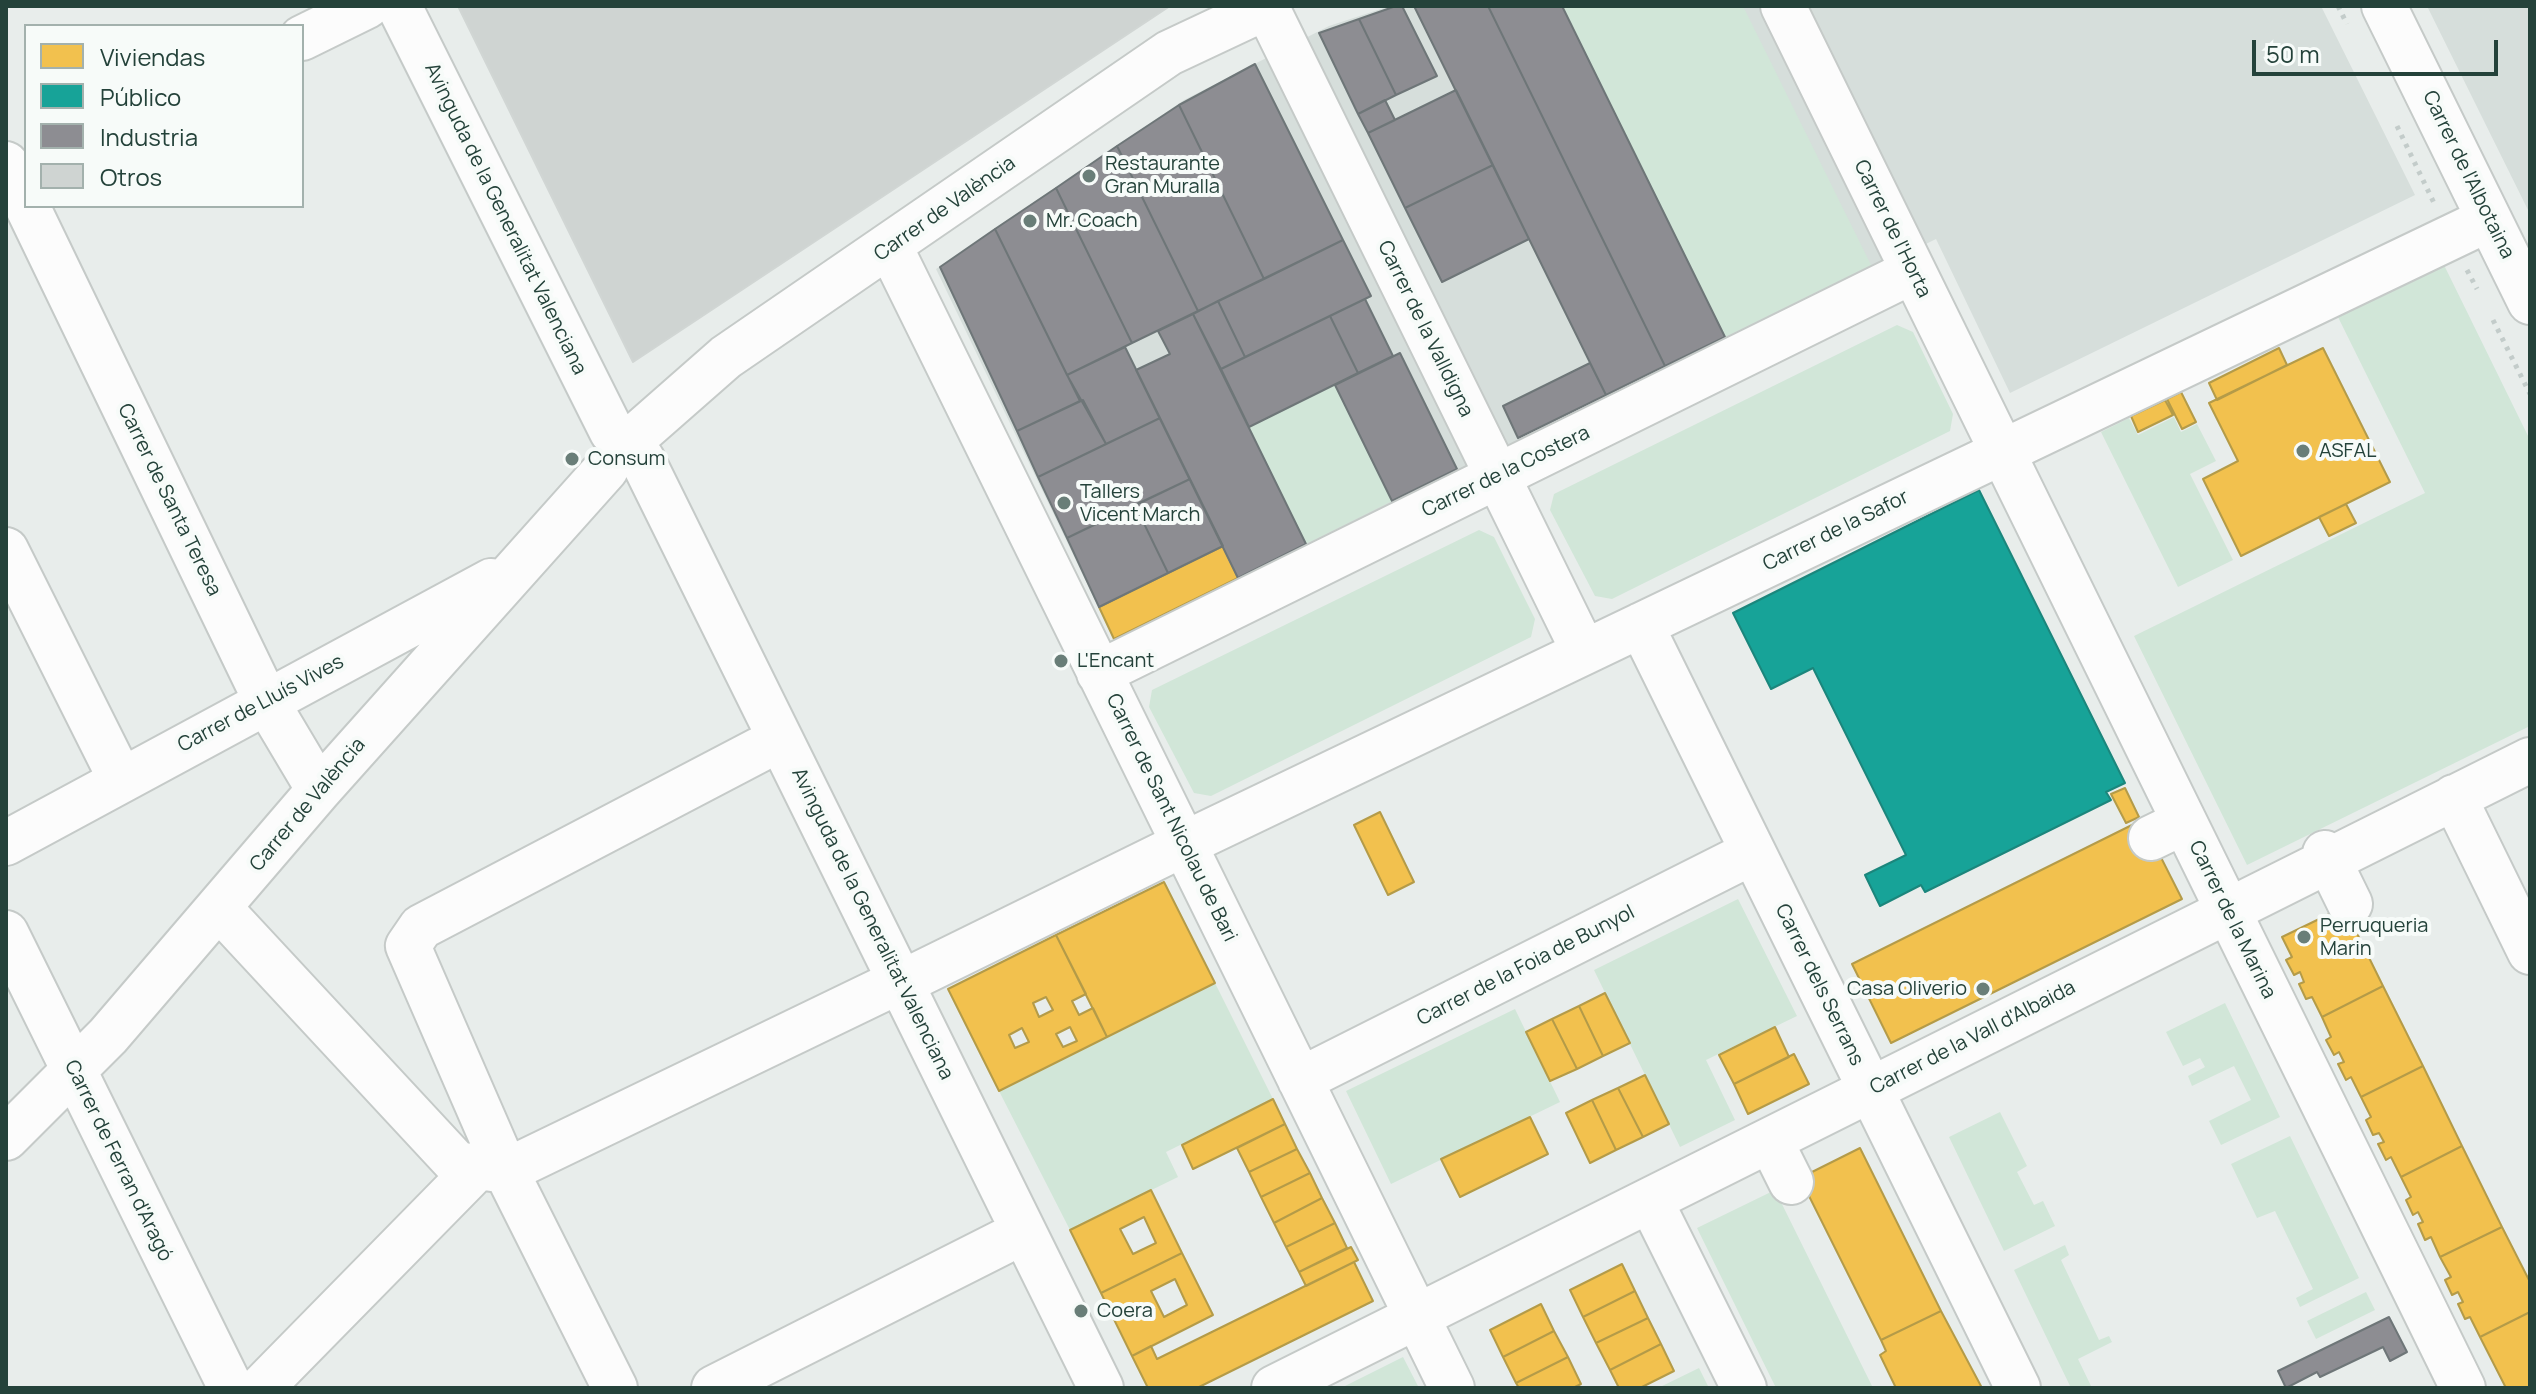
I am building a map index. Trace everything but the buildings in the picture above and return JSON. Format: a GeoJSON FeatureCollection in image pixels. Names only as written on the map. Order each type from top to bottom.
{"type":"FeatureCollection","features":[{"type":"Feature","properties":{"kind":"street"},"geometry":{"type":"LineString","coordinates":[[304,37],[367,6]]}},
{"type":"Feature","properties":{"kind":"street","name":"Avinguda de la Generalitat Valenciana"},"geometry":{"type":"LineString","coordinates":[[399,6],[890,987],[1003,1242],[1075,1388]]}},
{"type":"Feature","properties":{"kind":"street","name":"Carrer de València"},"geometry":{"type":"LineString","coordinates":[[6,1138],[75,1072],[518,566],[624,454],[726,357],[1169,53],[1267,6]]}},
{"type":"Feature","properties":{"kind":"street","name":"Carrer de la Valldigna"},"geometry":{"type":"LineString","coordinates":[[1267,6],[1584,652]]}},
{"type":"Feature","properties":{"kind":"street","name":"Carrer de l'Horta"},"geometry":{"type":"LineString","coordinates":[[1783,6],[2002,452]]}},
{"type":"Feature","properties":{"kind":"street","name":"Carrer de l'Albotaina"},"geometry":{"type":"LineString","coordinates":[[2384,6],[2530,302]]}},
{"type":"Feature","properties":{"kind":"street","name":"Carrer de Santa Teresa"},"geometry":{"type":"LineString","coordinates":[[31,208],[266,701],[319,790]]}},
{"type":"Feature","properties":{"kind":"street","name":"Carrer de la Safor"},"geometry":{"type":"LineString","coordinates":[[261,1388],[492,1169],[890,987],[2489,219]]}},
{"type":"Feature","properties":{"kind":"street","name":"Carrer de Sant Nicolau de Bari"},"geometry":{"type":"LineString","coordinates":[[890,247],[1452,1388]]}},
{"type":"Feature","properties":{"kind":"street","name":"Carrer de la Costera"},"geometry":{"type":"LineString","coordinates":[[1099,673],[1913,271]]}},
{"type":"Feature","properties":{"kind":"street","name":"Carrer de la Marina"},"geometry":{"type":"LineString","coordinates":[[2002,452],[2168,830],[2228,911],[2463,1388]]}},
{"type":"Feature","properties":{"kind":"street","name":"Avinguda de la Generalitat Valenciana"},"geometry":{"type":"LineString","coordinates":[[624,454],[759,750],[890,987],[1101,1388]]}},
{"type":"Feature","properties":{"kind":"street"},"geometry":{"type":"LineString","coordinates":[[6,550],[121,780]]}},
{"type":"Feature","properties":{"kind":"street","name":"Carrer de Lluís Vives"},"geometry":{"type":"LineString","coordinates":[[6,843],[518,566]]}},
{"type":"Feature","properties":{"kind":"street","name":"Carrer dels Serrans"},"geometry":{"type":"LineString","coordinates":[[1641,625],[2018,1388]]}},
{"type":"Feature","properties":{"kind":"street"},"geometry":{"type":"LineString","coordinates":[[615,1388],[492,1169],[408,946],[421,927],[759,750]]}},
{"type":"Feature","properties":{"kind":"street","name":"Carrer de la Vall d'Albaida"},"geometry":{"type":"LineString","coordinates":[[1274,1388],[1417,1317],[1646,1185],[1770,1140],[2228,911],[2327,856],[2530,760]]}},
{"type":"Feature","properties":{"kind":"street"},"geometry":{"type":"LineString","coordinates":[[2454,797],[2530,952]]}},
{"type":"Feature","properties":{"kind":"street","name":"Carrer de la Foia de Bunyol"},"geometry":{"type":"LineString","coordinates":[[1300,1080],[1545,976],[1753,852]]}},
{"type":"Feature","properties":{"kind":"street"},"geometry":{"type":"LineString","coordinates":[[2327,856],[2350,904]]}},
{"type":"Feature","properties":{"kind":"street"},"geometry":{"type":"LineString","coordinates":[[220,909],[457,1164],[492,1169]]}},
{"type":"Feature","properties":{"kind":"street","name":"Carrer de Ferran d'Aragó"},"geometry":{"type":"LineString","coordinates":[[6,933],[231,1388]]}},
{"type":"Feature","properties":{"kind":"street"},"geometry":{"type":"LineString","coordinates":[[1770,1140],[1791,1182]]}},
{"type":"Feature","properties":{"kind":"street"},"geometry":{"type":"LineString","coordinates":[[1646,1185],[1744,1388]]}},
{"type":"Feature","properties":{"kind":"street"},"geometry":{"type":"LineString","coordinates":[[714,1388],[1003,1242]]}},
{"type":"Feature","properties":{"kind":"shaded area"},"geometry":{"type":"Polygon","coordinates":[[[1390,6],[2321,6],[2415,195],[2010,393],[1936,239],[1116,644],[936,269],[1184,100],[1329,26],[1390,6]]]}},
{"type":"Feature","properties":{"kind":"shaded area"},"geometry":{"type":"Polygon","coordinates":[[[2427,6],[2530,6],[2530,214],[2427,6]]]}},
{"type":"Feature","properties":{"kind":"green space"},"geometry":{"type":"Polygon","coordinates":[[[1562,6],[1743,6],[1871,265],[1725,337],[1562,6]]]}},
{"type":"Feature","properties":{"kind":"green space"},"geometry":{"type":"Polygon","coordinates":[[[2443,263],[2530,440],[2530,726],[2247,865],[2134,636],[2425,493],[2337,315],[2443,263]]]}},
{"type":"Feature","properties":{"kind":"green space"},"geometry":{"type":"Polygon","coordinates":[[[1897,325],[1913,332],[1953,414],[1950,431],[1612,599],[1595,596],[1550,510],[1554,494],[1897,325]]]}},
{"type":"Feature","properties":{"kind":"green space"},"geometry":{"type":"Polygon","coordinates":[[[1335,385],[1392,501],[1306,544],[1249,427],[1335,385]]]}},
{"type":"Feature","properties":{"kind":"green space"},"geometry":{"type":"Polygon","coordinates":[[[2174,417],[2181,432],[2197,424],[2216,461],[2190,474],[2233,560],[2178,587],[2101,432],[2129,418],[2138,435],[2174,417]]]}},
{"type":"Feature","properties":{"kind":"green space"},"geometry":{"type":"Polygon","coordinates":[[[1479,530],[1494,537],[1535,619],[1531,637],[1211,796],[1194,793],[1149,707],[1152,690],[1479,530]]]}},
{"type":"Feature","properties":{"kind":"green space"},"geometry":{"type":"Polygon","coordinates":[[[1738,899],[1797,1016],[1706,1060],[1735,1120],[1680,1147],[1594,970],[1738,899]]]}},
{"type":"Feature","properties":{"kind":"green space"},"geometry":{"type":"Polygon","coordinates":[[[1215,983],[1273,1099],[1166,1152],[1178,1177],[1070,1230],[999,1091],[1215,983]]]}},
{"type":"Feature","properties":{"kind":"green space"},"geometry":{"type":"Polygon","coordinates":[[[2225,1003],[2280,1117],[2221,1145],[2209,1121],[2251,1100],[2234,1066],[2192,1086],[2188,1076],[2205,1067],[2200,1058],[2183,1066],[2166,1032],[2225,1003]]]}},
{"type":"Feature","properties":{"kind":"green space"},"geometry":{"type":"Polygon","coordinates":[[[1515,1009],[1560,1102],[1391,1184],[1346,1091],[1515,1009]]]}},
{"type":"Feature","properties":{"kind":"green space"},"geometry":{"type":"Polygon","coordinates":[[[2000,1112],[2027,1166],[2017,1172],[2034,1205],[2043,1201],[2055,1226],[2004,1251],[1949,1137],[2000,1112]]]}},
{"type":"Feature","properties":{"kind":"green space"},"geometry":{"type":"Polygon","coordinates":[[[2290,1136],[2359,1278],[2300,1307],[2296,1298],[2313,1289],[2275,1211],[2257,1218],[2231,1164],[2290,1136]]]}},
{"type":"Feature","properties":{"kind":"green space"},"geometry":{"type":"Polygon","coordinates":[[[1775,1190],[1873,1388],[1776,1388],[1697,1228],[1775,1190]]]}},
{"type":"Feature","properties":{"kind":"green space"},"geometry":{"type":"Polygon","coordinates":[[[2065,1245],[2069,1255],[2061,1260],[2099,1340],[2109,1336],[2112,1342],[2078,1359],[2092,1388],[2071,1388],[2014,1270],[2065,1245]]]}},
{"type":"Feature","properties":{"kind":"green space"},"geometry":{"type":"Polygon","coordinates":[[[2366,1292],[2375,1310],[2316,1339],[2307,1321],[2366,1292]]]}},
{"type":"Feature","properties":{"kind":"green space"},"geometry":{"type":"Polygon","coordinates":[[[1403,1357],[1419,1388],[1341,1388],[1403,1357]]]}},
{"type":"Feature","properties":{"kind":"green space"},"geometry":{"type":"Polygon","coordinates":[[[1699,1368],[1709,1388],[1658,1388],[1699,1368]]]}},
{"type":"Feature","properties":{"kind":"place","name":"Restaurante Gran Muralla"},"geometry":{"type":"Point","coordinates":[1089,176]}},
{"type":"Feature","properties":{"kind":"place","name":"Mr. Coach"},"geometry":{"type":"Point","coordinates":[1030,221]}},
{"type":"Feature","properties":{"kind":"place","name":"ASFAL"},"geometry":{"type":"Point","coordinates":[2303,451]}},
{"type":"Feature","properties":{"kind":"place","name":"Consum"},"geometry":{"type":"Point","coordinates":[572,459]}},
{"type":"Feature","properties":{"kind":"place","name":"Tallers Vicent March"},"geometry":{"type":"Point","coordinates":[1064,503]}},
{"type":"Feature","properties":{"kind":"place","name":"L'Encant"},"geometry":{"type":"Point","coordinates":[1061,661]}},
{"type":"Feature","properties":{"kind":"place","name":"Perruqueria Marin"},"geometry":{"type":"Point","coordinates":[2304,937]}},
{"type":"Feature","properties":{"kind":"place","name":"Casa Oliverio"},"geometry":{"type":"Point","coordinates":[1983,989]}},
{"type":"Feature","properties":{"kind":"place","name":"Coera"},"geometry":{"type":"Point","coordinates":[1081,1311]}}]}
